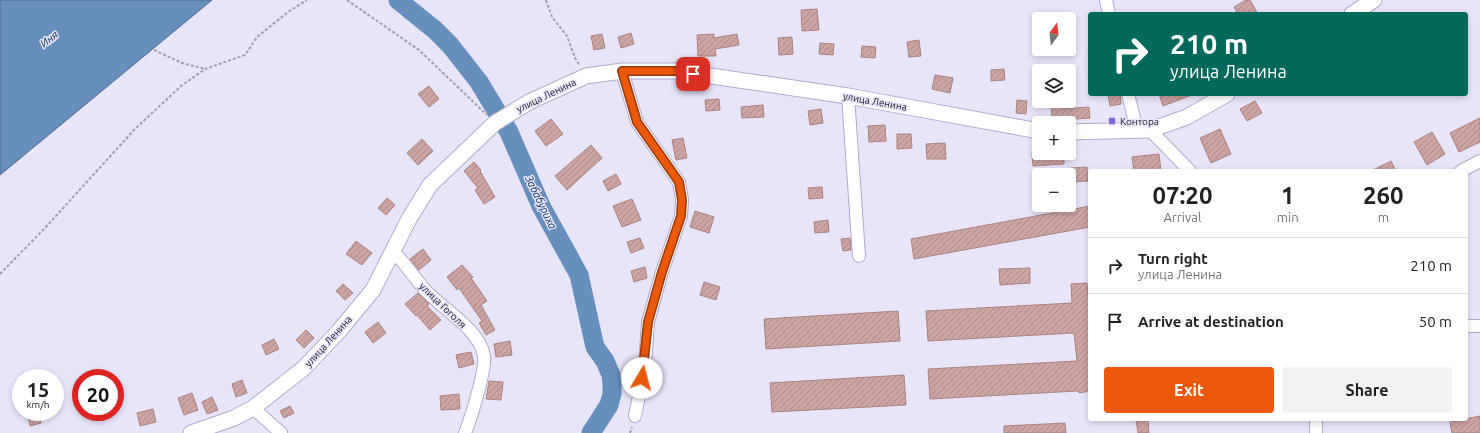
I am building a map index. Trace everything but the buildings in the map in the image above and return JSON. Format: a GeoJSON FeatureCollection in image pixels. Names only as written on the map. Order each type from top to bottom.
{"type":"FeatureCollection","features":[{"type":"Feature","properties":{"kind":"main road"},"geometry":{"type":"LineString","coordinates":[[1355,12],[1374,0]]}},
{"type":"Feature","properties":{"kind":"main road","name":"улица Ленина"},"geometry":{"type":"LineString","coordinates":[[191,433],[234,418],[252,408],[304,368],[339,331],[373,290],[408,219],[430,185],[495,123],[518,108],[586,76],[622,71],[678,71],[848,96],[1032,130]]}},
{"type":"Feature","properties":{"kind":"main road"},"geometry":{"type":"LineString","coordinates":[[1076,132],[1144,130],[1187,117],[1224,96]]}},
{"type":"Feature","properties":{"kind":"street"},"geometry":{"type":"LineString","coordinates":[[1106,0],[1109,12]]}},
{"type":"Feature","properties":{"kind":"street"},"geometry":{"type":"LineString","coordinates":[[622,71],[637,122],[679,182],[682,200],[681,216],[662,272],[648,322],[645,366],[635,416]]}},
{"type":"Feature","properties":{"kind":"street"},"geometry":{"type":"LineString","coordinates":[[848,96],[859,256]]}},
{"type":"Feature","properties":{"kind":"street"},"geometry":{"type":"LineString","coordinates":[[1129,96],[1144,130],[1188,169]]}},
{"type":"Feature","properties":{"kind":"street"},"geometry":{"type":"LineString","coordinates":[[1465,169],[1480,161]]}},
{"type":"Feature","properties":{"kind":"street","name":"улица Гоголя"},"geometry":{"type":"LineString","coordinates":[[393,251],[427,292],[463,323],[480,346],[484,357],[480,384],[465,433]]}},
{"type":"Feature","properties":{"kind":"street"},"geometry":{"type":"LineString","coordinates":[[1468,326],[1480,326]]}},
{"type":"Feature","properties":{"kind":"street"},"geometry":{"type":"LineString","coordinates":[[252,408],[281,433]]}},
{"type":"Feature","properties":{"kind":"street"},"geometry":{"type":"LineString","coordinates":[[1316,421],[1316,433]]}},
{"type":"Feature","properties":{"kind":"path"},"geometry":{"type":"LineString","coordinates":[[0,274],[44,229],[135,130],[181,86],[205,69],[245,55],[256,38],[288,12],[306,0]]}},
{"type":"Feature","properties":{"kind":"path"},"geometry":{"type":"LineString","coordinates":[[348,0],[420,50],[495,123]]}},
{"type":"Feature","properties":{"kind":"path"},"geometry":{"type":"LineString","coordinates":[[546,0],[552,17],[567,36],[575,58],[586,76]]}},
{"type":"Feature","properties":{"kind":"path"},"geometry":{"type":"LineString","coordinates":[[154,50],[182,63],[205,69]]}},
{"type":"Feature","properties":{"kind":"water","name":"Иня"},"geometry":{"type":"Polygon","coordinates":[[[0,0],[212,0],[0,175],[0,0]]]}},
{"type":"Feature","properties":{"kind":"waterway","name":"Забабуриха"},"geometry":{"type":"LineString","coordinates":[[398,0],[435,30],[450,45],[479,82],[509,132],[541,206],[579,275],[595,347],[605,361],[611,375],[612,385],[612,394],[609,405],[591,433]]}},
{"type":"Feature","properties":{"kind":"place","name":"Контора"},"geometry":{"type":"Point","coordinates":[1112,121]}},
{"type":"Feature","properties":{"kind":"route"},"geometry":{"type":"LineString","coordinates":[[642,378],[645,366],[648,322],[662,272],[681,216],[682,200],[679,182],[637,122],[622,71],[678,71],[693,74]]}}]}
